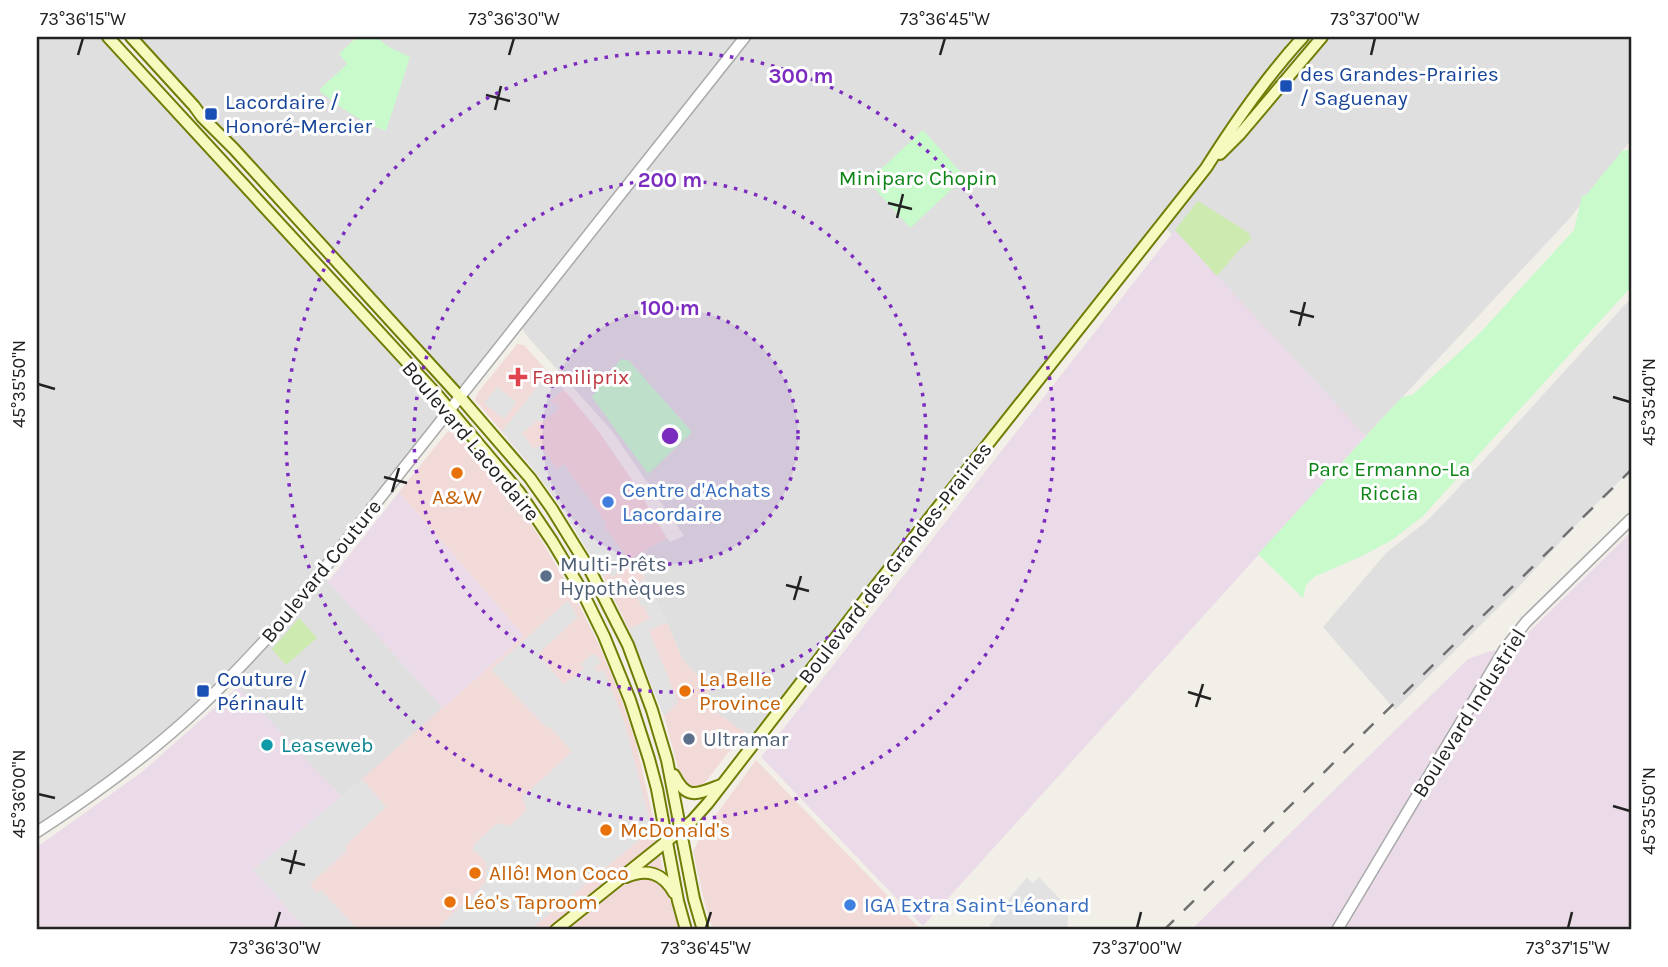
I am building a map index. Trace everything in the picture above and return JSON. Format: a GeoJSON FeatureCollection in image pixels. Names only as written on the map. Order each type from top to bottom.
{"type":"FeatureCollection","features":[{"type":"Feature","properties":{"kind":"main road","name":"Boulevard Lacordaire"},"geometry":{"type":"LineString","coordinates":[[108,37],[449,411],[533,512],[575,579],[604,636],[630,700],[664,820],[678,901],[686,930]]}},
{"type":"Feature","properties":{"kind":"main road","name":"Boulevard Lacordaire"},"geometry":{"type":"LineString","coordinates":[[131,37],[460,397],[530,478],[552,509],[592,572],[628,645],[652,710],[667,760],[694,900],[703,930]]}},
{"type":"Feature","properties":{"kind":"main road","name":"Boulevard des Grandes-Prairies"},"geometry":{"type":"LineString","coordinates":[[556,930],[692,821],[723,784],[1206,168],[1232,126],[1303,37]]}},
{"type":"Feature","properties":{"kind":"main road","name":"Boulevard des Grandes-Prairies"},"geometry":{"type":"LineString","coordinates":[[1206,168],[1240,134],[1322,37]]}},
{"type":"Feature","properties":{"kind":"main road"},"geometry":{"type":"LineString","coordinates":[[667,760],[680,787],[686,792],[700,793],[723,784]]}},
{"type":"Feature","properties":{"kind":"main road"},"geometry":{"type":"LineString","coordinates":[[614,883],[636,873],[651,873],[668,883],[678,901]]}},
{"type":"Feature","properties":{"kind":"street","name":"Boulevard Couture"},"geometry":{"type":"LineString","coordinates":[[37,832],[128,768],[199,709],[294,607],[745,37]]}},
{"type":"Feature","properties":{"kind":"street","name":"Boulevard Industriel"},"geometry":{"type":"LineString","coordinates":[[1337,930],[1504,650],[1526,622],[1631,519]]}},
{"type":"Feature","properties":{"kind":"shaded area"},"geometry":{"type":"Polygon","coordinates":[[[37,37],[108,37],[449,411],[321,573],[443,708],[342,797],[229,679],[199,709],[37,832],[37,37]]]}},
{"type":"Feature","properties":{"kind":"shaded area"},"geometry":{"type":"Polygon","coordinates":[[[131,37],[1631,37],[1631,140],[1570,218],[1366,436],[1157,219],[894,556],[760,736],[744,732],[699,700],[709,690],[683,660],[634,556],[667,538],[670,542],[684,536],[612,431],[519,324],[460,397],[131,37]]]}},
{"type":"Feature","properties":{"kind":"shaded area"},"geometry":{"type":"Polygon","coordinates":[[[1175,230],[1366,436],[923,926],[761,757],[1175,230]]]}},
{"type":"Feature","properties":{"kind":"shaded area"},"geometry":{"type":"Polygon","coordinates":[[[1631,298],[1631,470],[1515,591],[1395,710],[1323,627],[1387,552],[1427,521],[1631,298]]]}},
{"type":"Feature","properties":{"kind":"shaded area"},"geometry":{"type":"Polygon","coordinates":[[[517,344],[524,345],[599,432],[667,538],[634,557],[683,660],[710,690],[699,700],[744,732],[699,787],[690,787],[681,779],[664,716],[638,648],[584,543],[535,471],[476,401],[479,391],[517,344]]]}},
{"type":"Feature","properties":{"kind":"shaded area"},"geometry":{"type":"Polygon","coordinates":[[[549,372],[564,389],[550,401],[560,408],[522,433],[534,449],[540,445],[557,469],[564,464],[607,524],[604,526],[631,566],[612,577],[610,573],[603,576],[563,510],[502,431],[549,372]]]}},
{"type":"Feature","properties":{"kind":"shaded area"},"geometry":{"type":"Polygon","coordinates":[[[497,387],[517,402],[504,419],[484,403],[497,387]]]}},
{"type":"Feature","properties":{"kind":"shaded area"},"geometry":{"type":"Polygon","coordinates":[[[451,430],[459,435],[537,533],[576,599],[599,645],[636,743],[666,890],[679,930],[307,930],[253,870],[342,797],[523,636],[399,492],[451,430]]]}},
{"type":"Feature","properties":{"kind":"shaded area"},"geometry":{"type":"Polygon","coordinates":[[[399,492],[524,636],[443,708],[328,582],[399,492]]]}},
{"type":"Feature","properties":{"kind":"shaded area"},"geometry":{"type":"Polygon","coordinates":[[[1631,532],[1631,930],[1191,930],[1468,659],[1494,650],[1510,656],[1528,633],[1631,532]]]}},
{"type":"Feature","properties":{"kind":"shaded area"},"geometry":{"type":"Polygon","coordinates":[[[645,578],[667,623],[649,630],[678,702],[664,716],[629,629],[650,618],[635,594],[640,591],[637,584],[645,578]]]}},
{"type":"Feature","properties":{"kind":"shaded area"},"geometry":{"type":"Polygon","coordinates":[[[568,600],[578,617],[538,654],[564,684],[584,669],[580,664],[590,655],[595,654],[601,662],[595,667],[597,672],[604,670],[624,720],[651,825],[641,827],[644,836],[530,930],[435,930],[485,883],[486,862],[473,851],[474,844],[497,823],[509,826],[527,810],[522,797],[572,752],[491,670],[568,600]]]}},
{"type":"Feature","properties":{"kind":"shaded area"},"geometry":{"type":"Polygon","coordinates":[[[238,687],[342,797],[254,869],[307,930],[37,930],[37,847],[142,772],[238,687]]]}},
{"type":"Feature","properties":{"kind":"shaded area"},"geometry":{"type":"Polygon","coordinates":[[[756,760],[921,930],[713,930],[693,852],[700,837],[756,760]]]}},
{"type":"Feature","properties":{"kind":"shaded area"},"geometry":{"type":"Polygon","coordinates":[[[362,779],[386,807],[345,846],[347,850],[310,885],[317,893],[321,890],[356,928],[307,930],[253,870],[362,779]]]}},
{"type":"Feature","properties":{"kind":"shaded area"},"geometry":{"type":"Polygon","coordinates":[[[1027,877],[1033,883],[1039,877],[1069,909],[1067,930],[987,930],[1001,908],[1027,877]]]}},
{"type":"Feature","properties":{"kind":"green space"},"geometry":{"type":"Polygon","coordinates":[[[357,37],[376,37],[410,57],[386,131],[351,114],[319,90],[347,64],[339,54],[357,37]]]}},
{"type":"Feature","properties":{"kind":"green space","name":"Miniparc Chopin"},"geometry":{"type":"Polygon","coordinates":[[[923,130],[965,177],[910,228],[868,181],[923,130]]]}},
{"type":"Feature","properties":{"kind":"green space","name":"Parc Ermanno-La Riccia"},"geometry":{"type":"Polygon","coordinates":[[[1631,149],[1631,287],[1423,516],[1392,540],[1314,577],[1306,585],[1303,598],[1258,554],[1402,397],[1417,391],[1479,334],[1574,230],[1582,196],[1586,195],[1622,151],[1631,149]]]}},
{"type":"Feature","properties":{"kind":"green space"},"geometry":{"type":"Polygon","coordinates":[[[1198,201],[1249,233],[1251,239],[1217,276],[1175,230],[1198,201]]]}},
{"type":"Feature","properties":{"kind":"green space"},"geometry":{"type":"Polygon","coordinates":[[[623,359],[629,361],[692,432],[648,474],[592,397],[623,359]]]}},
{"type":"Feature","properties":{"kind":"green space"},"geometry":{"type":"Polygon","coordinates":[[[299,618],[317,638],[286,665],[272,649],[299,618]]]}},
{"type":"Feature","properties":{"kind":"railway"},"geometry":{"type":"LineString","coordinates":[[1164,930],[1631,470]]}},
{"type":"Feature","properties":{"kind":"place","name":"des Grandes-Prairies / Saguenay"},"geometry":{"type":"Point","coordinates":[1286,86]}},
{"type":"Feature","properties":{"kind":"place","name":"Lacordaire / Honoré-Mercier"},"geometry":{"type":"Point","coordinates":[211,114]}},
{"type":"Feature","properties":{"kind":"place","name":"Familiprix"},"geometry":{"type":"Point","coordinates":[518,377]}},
{"type":"Feature","properties":{"kind":"place","name":"A&W"},"geometry":{"type":"Point","coordinates":[457,473]}},
{"type":"Feature","properties":{"kind":"place","name":"Centre d'Achats Lacordaire"},"geometry":{"type":"Point","coordinates":[608,502]}},
{"type":"Feature","properties":{"kind":"place","name":"Multi-Prêts Hypothèques"},"geometry":{"type":"Point","coordinates":[546,576]}},
{"type":"Feature","properties":{"kind":"place","name":"Couture / Périnault"},"geometry":{"type":"Point","coordinates":[203,691]}},
{"type":"Feature","properties":{"kind":"place","name":"La Belle Province"},"geometry":{"type":"Point","coordinates":[685,691]}},
{"type":"Feature","properties":{"kind":"place","name":"Ultramar"},"geometry":{"type":"Point","coordinates":[689,739]}},
{"type":"Feature","properties":{"kind":"place","name":"Leaseweb"},"geometry":{"type":"Point","coordinates":[267,745]}},
{"type":"Feature","properties":{"kind":"place","name":"McDonald's"},"geometry":{"type":"Point","coordinates":[606,830]}},
{"type":"Feature","properties":{"kind":"place","name":"Allô! Mon Coco"},"geometry":{"type":"Point","coordinates":[475,873]}},
{"type":"Feature","properties":{"kind":"place","name":"Léo's Taproom"},"geometry":{"type":"Point","coordinates":[450,902]}},
{"type":"Feature","properties":{"kind":"place","name":"IGA Extra Saint-Léonard"},"geometry":{"type":"Point","coordinates":[850,905]}}]}
